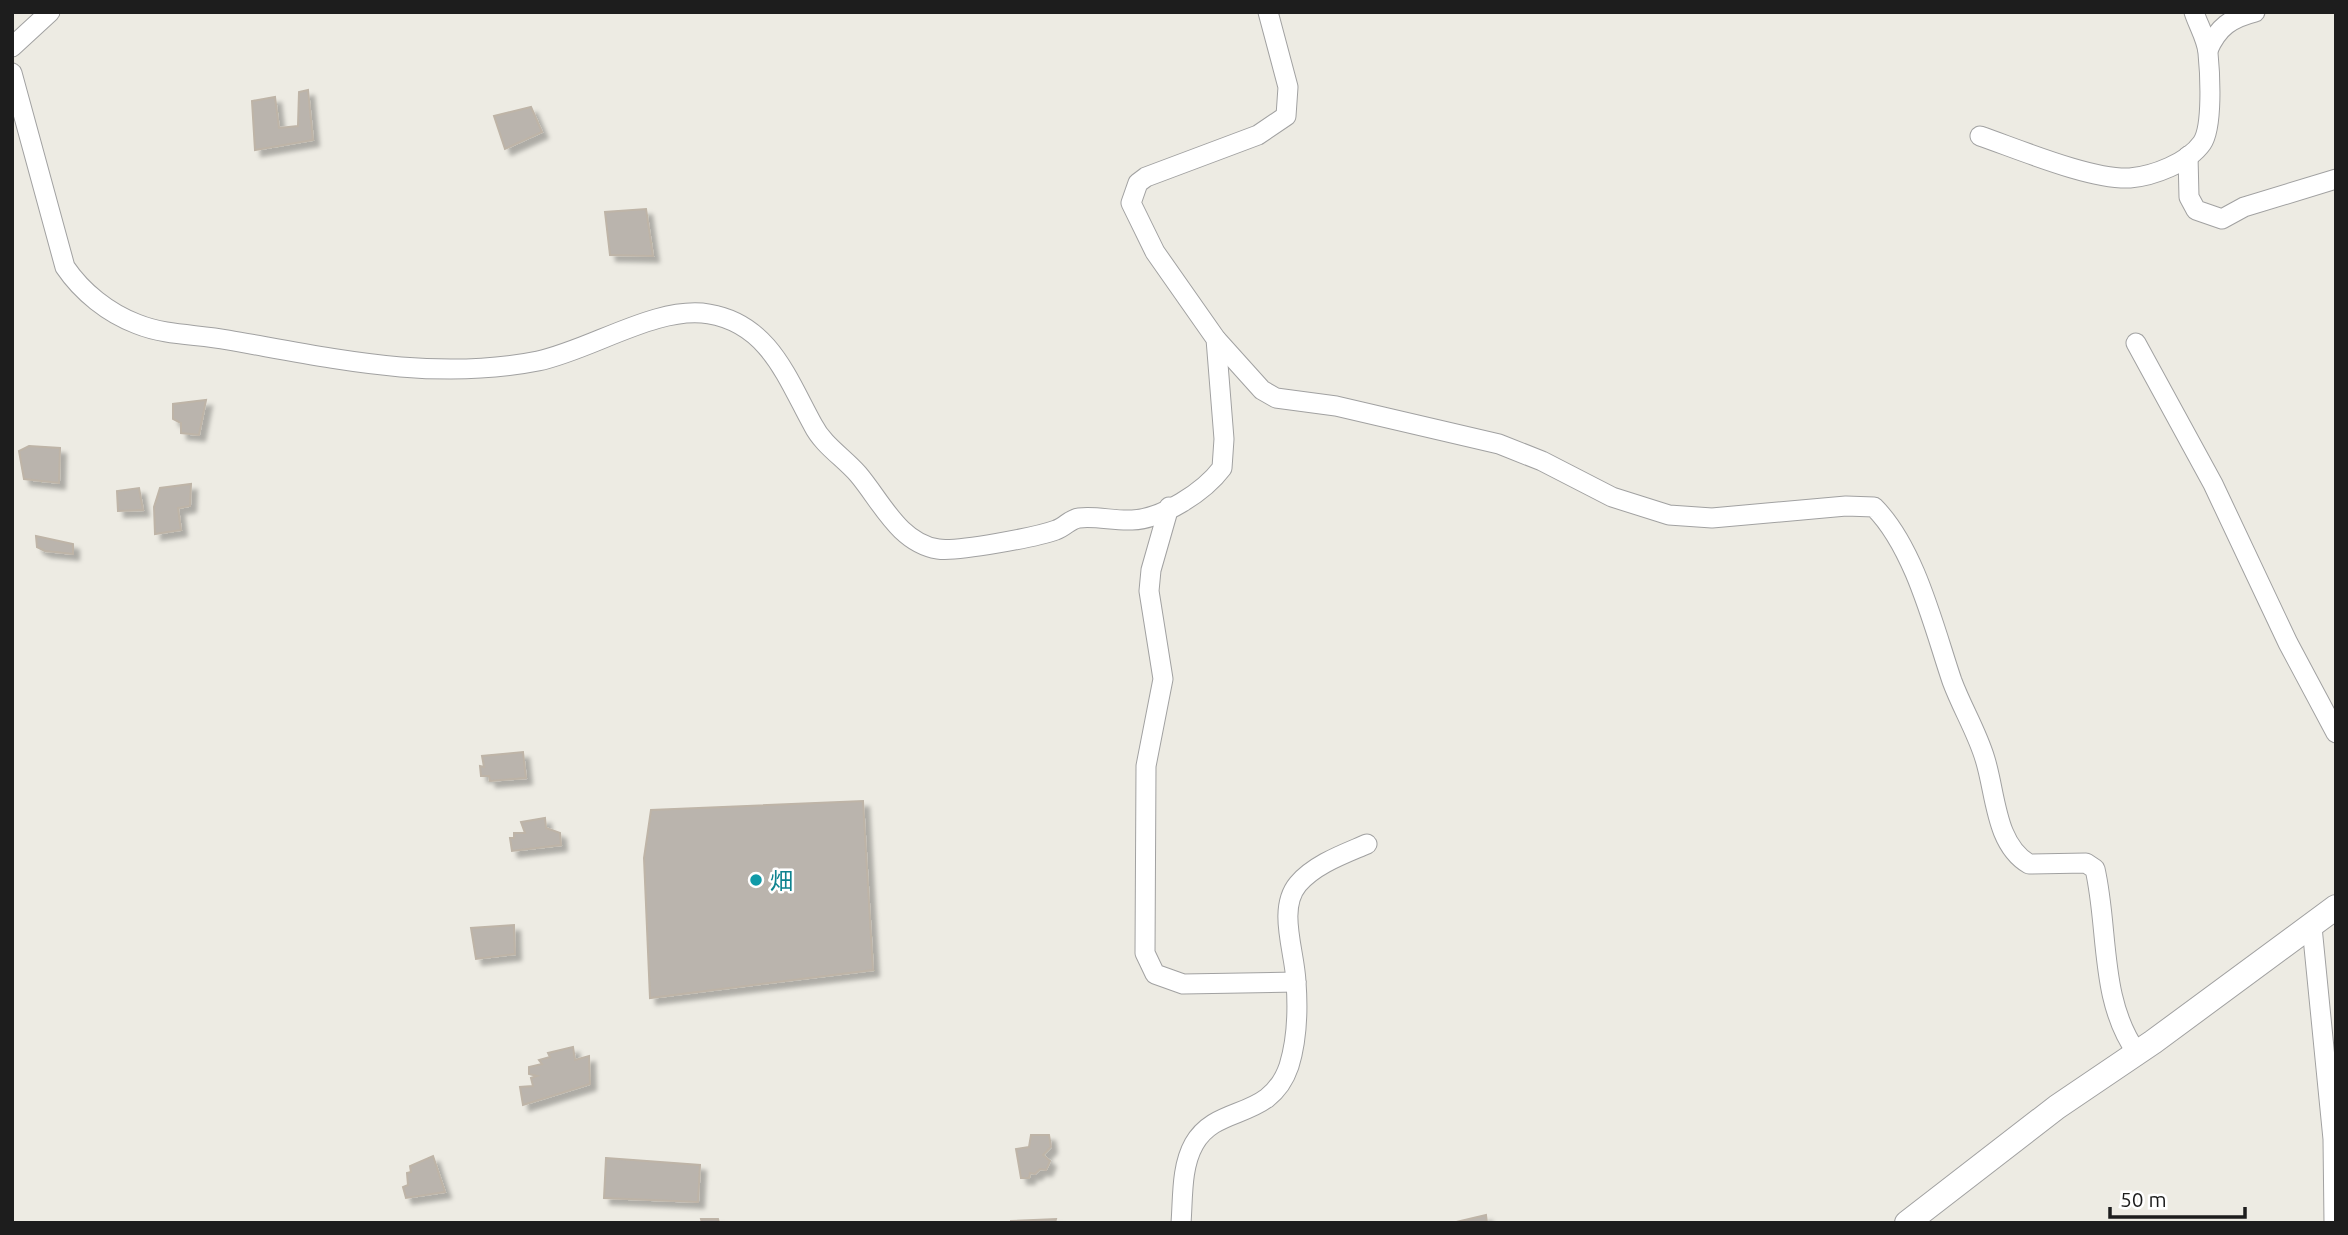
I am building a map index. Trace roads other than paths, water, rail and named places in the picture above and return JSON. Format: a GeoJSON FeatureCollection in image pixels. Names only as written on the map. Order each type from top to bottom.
{"type":"FeatureCollection","features":[{"type":"Feature","properties":{"kind":"street"},"geometry":{"type":"LineString","coordinates":[[12,47],[50,12]]}},
{"type":"Feature","properties":{"kind":"street"},"geometry":{"type":"LineString","coordinates":[[1268,12],[1288,87],[1286,116],[1258,135],[1146,177],[1138,183],[1131,203],[1141,227],[1216,339],[1262,390],[1276,398],[1336,406],[1499,444],[1542,461],[1612,496],[1669,515],[1712,519],[1855,505],[1874,507],[1892,533],[1931,611],[1952,681],[1982,750],[1999,816],[2012,850],[2029,864],[2087,863],[2095,869],[2114,1005],[2123,1033],[2137,1053]]}},
{"type":"Feature","properties":{"kind":"street"},"geometry":{"type":"LineString","coordinates":[[1980,136],[2101,174],[2129,178],[2152,174],[2188,156],[2203,143],[2207,126],[2208,50],[2193,12]]}},
{"type":"Feature","properties":{"kind":"street"},"geometry":{"type":"LineString","coordinates":[[2208,50],[2217,32],[2225,25],[2235,17],[2255,12]]}},
{"type":"Feature","properties":{"kind":"street"},"geometry":{"type":"LineString","coordinates":[[12,73],[65,267],[75,282],[94,299],[134,323],[174,334],[225,339],[374,366],[458,369],[500,367],[541,360],[670,315],[710,314],[745,327],[772,352],[791,379],[820,436],[857,473],[905,534],[919,543],[938,549],[971,547],[1057,530],[1074,518],[1131,520],[1157,515],[1200,489],[1222,468],[1224,439],[1216,339]]}},
{"type":"Feature","properties":{"kind":"street"},"geometry":{"type":"LineString","coordinates":[[2188,156],[2189,197],[2196,210],[2222,219],[2244,206],[2336,179]]}},
{"type":"Feature","properties":{"kind":"street"},"geometry":{"type":"LineString","coordinates":[[2136,343],[2213,484],[2288,643],[2336,733]]}},
{"type":"Feature","properties":{"kind":"street"},"geometry":{"type":"LineString","coordinates":[[1169,507],[1153,561],[1149,590],[1163,679],[1146,766],[1145,953],[1155,974],[1175,982],[1296,982]]}},
{"type":"Feature","properties":{"kind":"street"},"geometry":{"type":"LineString","coordinates":[[1181,1223],[1184,1180],[1194,1143],[1225,1118],[1269,1099],[1285,1077],[1294,1043],[1296,982],[1290,933],[1290,895],[1299,882],[1314,870],[1367,844]]}},
{"type":"Feature","properties":{"kind":"street"},"geometry":{"type":"LineString","coordinates":[[1906,1223],[2057,1107],[2137,1053],[2336,907]]}},
{"type":"Feature","properties":{"kind":"street"},"geometry":{"type":"LineString","coordinates":[[2312,927],[2333,1139],[2334,1223]]}},
{"type":"Feature","properties":{"kind":"place","name":"畑"},"geometry":{"type":"Point","coordinates":[756,880]}}]}
